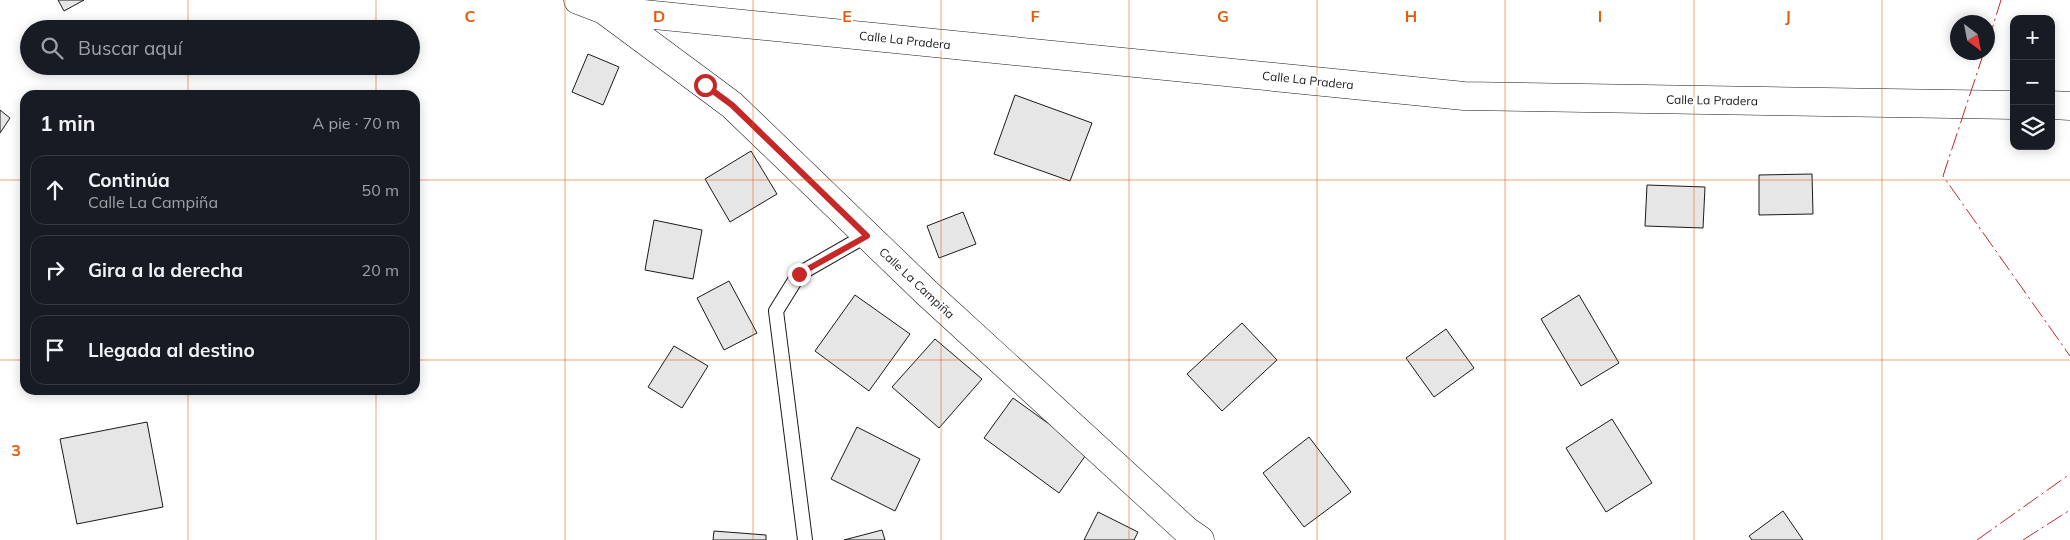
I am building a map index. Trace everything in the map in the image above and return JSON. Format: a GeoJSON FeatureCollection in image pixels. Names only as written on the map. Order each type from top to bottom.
{"type":"FeatureCollection","features":[{"type":"Feature","properties":{"kind":"street","name":"Calle La Campiña"},"geometry":{"type":"LineString","coordinates":[[578,0],[604,10],[732,105],[867,236],[1189,537]]}},
{"type":"Feature","properties":{"kind":"street","name":"Calle La Pradera"},"geometry":{"type":"LineString","coordinates":[[604,10],[1464,96],[2010,105]]}},
{"type":"Feature","properties":{"kind":"street"},"geometry":{"type":"LineString","coordinates":[[2055,105],[2070,106]]}},
{"type":"Feature","properties":{"kind":"lane"},"geometry":{"type":"LineString","coordinates":[[805,540],[776,311],[799,274],[867,236]]}},
{"type":"Feature","properties":{"kind":"building"},"geometry":{"type":"Polygon","coordinates":[[[58,0],[84,0],[64,11],[58,0]]]}},
{"type":"Feature","properties":{"kind":"building"},"geometry":{"type":"Polygon","coordinates":[[[588,54],[619,67],[603,105],[572,92],[588,54]]]}},
{"type":"Feature","properties":{"kind":"building"},"geometry":{"type":"Polygon","coordinates":[[[1015,95],[1092,123],[1070,181],[994,154],[1015,95]]]}},
{"type":"Feature","properties":{"kind":"building"},"geometry":{"type":"Polygon","coordinates":[[[0,110],[10,118],[0,133],[0,110]]]}},
{"type":"Feature","properties":{"kind":"building"},"geometry":{"type":"Polygon","coordinates":[[[751,151],[777,194],[730,222],[705,179],[751,151]]]}},
{"type":"Feature","properties":{"kind":"building"},"geometry":{"type":"Polygon","coordinates":[[[1812,174],[1813,214],[1759,215],[1759,175],[1812,174]]]}},
{"type":"Feature","properties":{"kind":"building"},"geometry":{"type":"Polygon","coordinates":[[[1647,185],[1705,187],[1703,228],[1645,226],[1647,185]]]}},
{"type":"Feature","properties":{"kind":"building"},"geometry":{"type":"Polygon","coordinates":[[[963,212],[976,244],[939,258],[927,226],[963,212]]]}},
{"type":"Feature","properties":{"kind":"building"},"geometry":{"type":"Polygon","coordinates":[[[654,220],[702,230],[693,279],[645,270],[654,220]]]}},
{"type":"Feature","properties":{"kind":"building"},"geometry":{"type":"Polygon","coordinates":[[[729,281],[757,333],[724,350],[697,298],[729,281]]]}},
{"type":"Feature","properties":{"kind":"building"},"geometry":{"type":"Polygon","coordinates":[[[855,295],[910,334],[869,391],[815,351],[855,295]]]}},
{"type":"Feature","properties":{"kind":"building"},"geometry":{"type":"Polygon","coordinates":[[[1579,295],[1619,363],[1581,386],[1541,319],[1579,295]]]}},
{"type":"Feature","properties":{"kind":"building"},"geometry":{"type":"Polygon","coordinates":[[[1242,323],[1277,360],[1222,411],[1187,374],[1242,323]]]}},
{"type":"Feature","properties":{"kind":"building"},"geometry":{"type":"Polygon","coordinates":[[[1446,329],[1474,368],[1434,397],[1406,358],[1446,329]]]}},
{"type":"Feature","properties":{"kind":"building"},"geometry":{"type":"Polygon","coordinates":[[[935,339],[982,379],[939,428],[892,387],[935,339]]]}},
{"type":"Feature","properties":{"kind":"building"},"geometry":{"type":"Polygon","coordinates":[[[674,346],[708,366],[682,408],[648,387],[674,346]]]}},
{"type":"Feature","properties":{"kind":"building"},"geometry":{"type":"Polygon","coordinates":[[[1013,398],[1088,452],[1059,493],[984,438],[1013,398]]]}},
{"type":"Feature","properties":{"kind":"building"},"geometry":{"type":"Polygon","coordinates":[[[1612,419],[1652,483],[1606,512],[1566,448],[1612,419]]]}},
{"type":"Feature","properties":{"kind":"building"},"geometry":{"type":"Polygon","coordinates":[[[147,422],[163,507],[77,524],[60,439],[147,422]]]}},
{"type":"Feature","properties":{"kind":"building"},"geometry":{"type":"Polygon","coordinates":[[[857,427],[920,459],[895,511],[831,479],[857,427]]]}},
{"type":"Feature","properties":{"kind":"building"},"geometry":{"type":"Polygon","coordinates":[[[1309,437],[1351,492],[1304,527],[1263,473],[1309,437]]]}},
{"type":"Feature","properties":{"kind":"building"},"geometry":{"type":"Polygon","coordinates":[[[1783,511],[1803,540],[1752,540],[1749,536],[1783,511]]]}},
{"type":"Feature","properties":{"kind":"building"},"geometry":{"type":"Polygon","coordinates":[[[1098,512],[1138,532],[1134,540],[1084,540],[1098,512]]]}},
{"type":"Feature","properties":{"kind":"building"},"geometry":{"type":"Polygon","coordinates":[[[882,530],[885,540],[844,540],[882,530]]]}},
{"type":"Feature","properties":{"kind":"building"},"geometry":{"type":"Polygon","coordinates":[[[714,531],[766,535],[766,540],[713,540],[714,531]]]}},
{"type":"Feature","properties":{"kind":"power"},"geometry":{"type":"LineString","coordinates":[[1995,19],[2001,0]]}},
{"type":"Feature","properties":{"kind":"power"},"geometry":{"type":"LineString","coordinates":[[1981,60],[1943,176],[2070,356]]}},
{"type":"Feature","properties":{"kind":"power"},"geometry":{"type":"LineString","coordinates":[[1977,540],[2070,474]]}},
{"type":"Feature","properties":{"kind":"power"},"geometry":{"type":"LineString","coordinates":[[2023,540],[2070,510]]}},
{"type":"Feature","properties":{"kind":"route"},"geometry":{"type":"LineString","coordinates":[[705,85],[732,105],[867,236],[799,274]]}}]}
